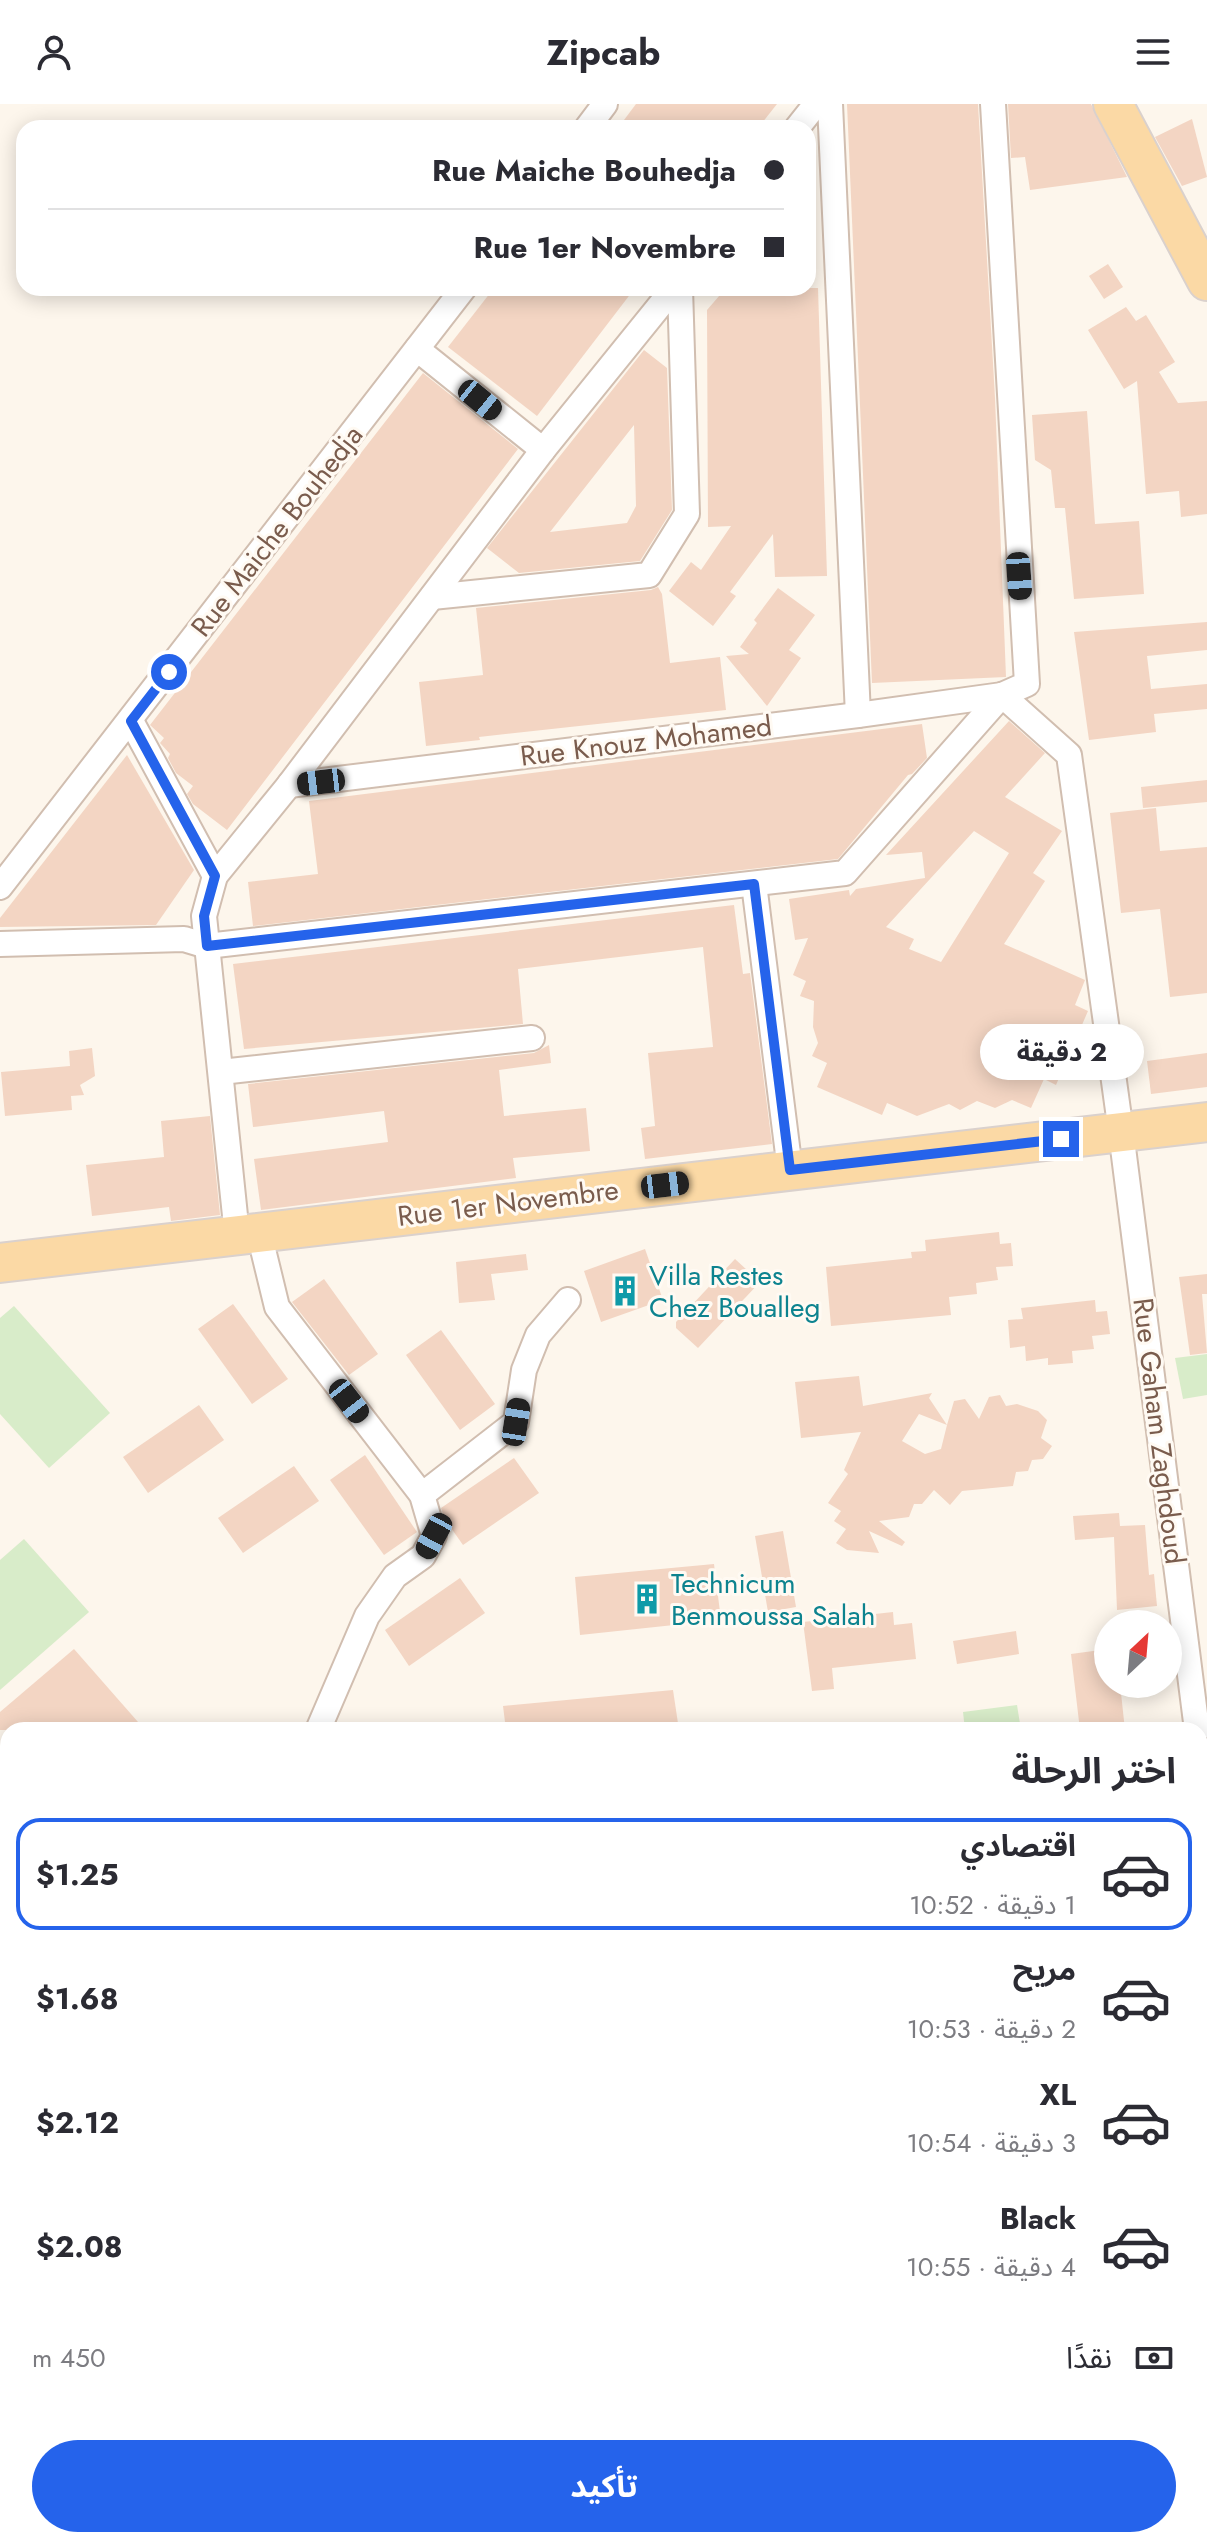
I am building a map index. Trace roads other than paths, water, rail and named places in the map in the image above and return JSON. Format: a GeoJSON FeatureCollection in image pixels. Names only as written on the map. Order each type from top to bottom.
{"type":"FeatureCollection","features":[{"type":"Feature","properties":{"kind":"main road"},"geometry":{"type":"LineString","coordinates":[[1113,104],[1207,281]]}},
{"type":"Feature","properties":{"kind":"main road","name":"Rue 1er Novembre"},"geometry":{"type":"LineString","coordinates":[[0,1263],[1207,1122]]}},
{"type":"Feature","properties":{"kind":"street"},"geometry":{"type":"LineString","coordinates":[[803,120],[816,104]]}},
{"type":"Feature","properties":{"kind":"street"},"geometry":{"type":"LineString","coordinates":[[830,104],[858,715]]}},
{"type":"Feature","properties":{"kind":"street"},"geometry":{"type":"LineString","coordinates":[[993,104],[1027,684],[1069,755]]}},
{"type":"Feature","properties":{"kind":"street","name":"Rue Maiche Bouhedja"},"geometry":{"type":"LineString","coordinates":[[0,887],[458,296]]}},
{"type":"Feature","properties":{"kind":"street"},"geometry":{"type":"LineString","coordinates":[[321,1722],[367,1616],[395,1576],[423,1556],[434,1536],[422,1495],[277,1307],[248,1234],[221,1072],[204,916],[215,876],[289,785],[543,450],[668,296]]}},
{"type":"Feature","properties":{"kind":"street"},"geometry":{"type":"LineString","coordinates":[[432,597],[649,575],[687,514],[680,296]]}},
{"type":"Feature","properties":{"kind":"street"},"geometry":{"type":"LineString","coordinates":[[417,349],[543,450]]}},
{"type":"Feature","properties":{"kind":"street"},"geometry":{"type":"LineString","coordinates":[[0,944],[184,939],[207,946],[845,873],[1002,695],[1027,684]]}},
{"type":"Feature","properties":{"kind":"street"},"geometry":{"type":"LineString","coordinates":[[1002,695],[1069,755]]}},
{"type":"Feature","properties":{"kind":"street","name":"Rue Knouz Mohamed"},"geometry":{"type":"LineString","coordinates":[[289,785],[1002,695]]}},
{"type":"Feature","properties":{"kind":"street"},"geometry":{"type":"LineString","coordinates":[[131,721],[215,876]]}},
{"type":"Feature","properties":{"kind":"street","name":"Rue Gaham Zaghdoud"},"geometry":{"type":"LineString","coordinates":[[1069,755],[1199,1681],[1197,1722]]}},
{"type":"Feature","properties":{"kind":"street"},"geometry":{"type":"LineString","coordinates":[[754,884],[790,1170]]}},
{"type":"Feature","properties":{"kind":"street"},"geometry":{"type":"LineString","coordinates":[[221,1072],[532,1038]]}},
{"type":"Feature","properties":{"kind":"street"},"geometry":{"type":"LineString","coordinates":[[422,1495],[516,1422],[524,1370],[538,1335],[568,1300]]}},
{"type":"Feature","properties":{"kind":"place","name":"Villa Restes Chez Boualleg"},"geometry":{"type":"Point","coordinates":[625,1291]}},
{"type":"Feature","properties":{"kind":"place","name":"Technicum Benmoussa Salah"},"geometry":{"type":"Point","coordinates":[647,1599]}}]}
